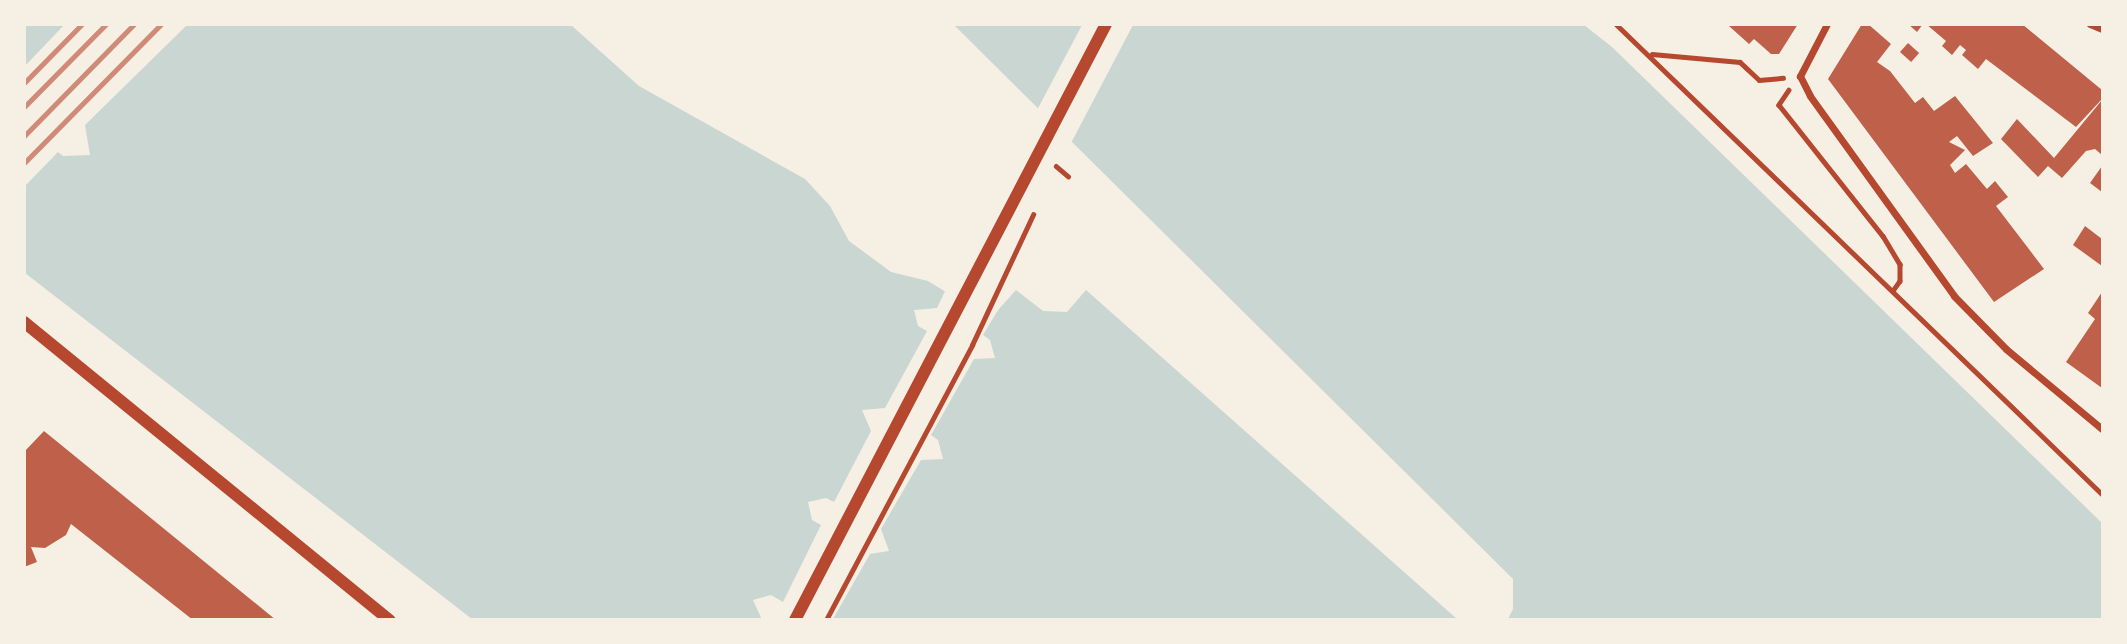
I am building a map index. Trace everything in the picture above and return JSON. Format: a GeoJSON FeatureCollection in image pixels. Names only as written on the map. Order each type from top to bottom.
{"type":"FeatureCollection","features":[{"type":"Feature","properties":{"kind":"street"},"geometry":{"type":"LineString","coordinates":[[795,620],[1106,24]]}},
{"type":"Feature","properties":{"kind":"street"},"geometry":{"type":"LineString","coordinates":[[1827,24],[1800,76],[1954,296],[2006,349],[2102,429]]}},
{"type":"Feature","properties":{"kind":"street"},"geometry":{"type":"LineString","coordinates":[[2090,24],[2102,29]]}},
{"type":"Feature","properties":{"kind":"street"},"geometry":{"type":"LineString","coordinates":[[24,322],[390,620]]}},
{"type":"Feature","properties":{"kind":"path"},"geometry":{"type":"LineString","coordinates":[[1616,24],[1651,54],[2102,494]]}},
{"type":"Feature","properties":{"kind":"path"},"geometry":{"type":"LineString","coordinates":[[1651,54],[1740,62],[1759,80],[1800,76]]}},
{"type":"Feature","properties":{"kind":"path"},"geometry":{"type":"LineString","coordinates":[[1800,76],[1779,105],[1883,236],[1900,264],[1900,281],[1893,291]]}},
{"type":"Feature","properties":{"kind":"path"},"geometry":{"type":"LineString","coordinates":[[1050,178],[1062,154]]}},
{"type":"Feature","properties":{"kind":"path"},"geometry":{"type":"LineString","coordinates":[[1056,166],[1068,176]]}},
{"type":"Feature","properties":{"kind":"path"},"geometry":{"type":"LineString","coordinates":[[826,620],[972,345],[1039,202]]}},
{"type":"Feature","properties":{"kind":"shaded area"},"geometry":{"type":"Polygon","coordinates":[[[25,25],[571,25],[639,86],[805,179],[830,206],[849,241],[891,272],[928,281],[990,319],[1016,290],[1043,311],[1067,312],[1086,290],[1457,619],[472,619],[25,273],[25,25]]]}},
{"type":"Feature","properties":{"kind":"shaded area"},"geometry":{"type":"Polygon","coordinates":[[[954,25],[1584,25],[1612,47],[2102,523],[2102,619],[1508,619],[1513,609],[1513,579],[954,25]]]}},
{"type":"Feature","properties":{"kind":"pier"},"geometry":{"type":"Polygon","coordinates":[[[65,24],[187,25],[85,125],[90,155],[63,156],[58,152],[25,186],[25,66],[65,24]]]}},
{"type":"Feature","properties":{"kind":"pier"},"geometry":{"type":"Polygon","coordinates":[[[1082,25],[1133,25],[1070,145],[1036,112],[1082,25]]]}},
{"type":"Feature","properties":{"kind":"pier"},"geometry":{"type":"Polygon","coordinates":[[[947,287],[990,315],[1007,295],[983,335],[990,340],[995,358],[974,359],[931,435],[938,440],[943,459],[921,460],[881,529],[889,551],[870,554],[833,619],[762,620],[753,600],[771,595],[783,602],[821,525],[812,520],[808,502],[826,498],[834,502],[871,431],[862,410],[885,408],[927,331],[918,326],[914,310],[937,308],[947,287]]]}},
{"type":"Feature","properties":{"kind":"building"},"geometry":{"type":"Polygon","coordinates":[[[1798,24],[1779,54],[1771,54],[1754,39],[1749,44],[1729,26],[1798,24]]]}},
{"type":"Feature","properties":{"kind":"building"},"geometry":{"type":"Polygon","coordinates":[[[1862,24],[1868,24],[1891,44],[1877,62],[1890,71],[1915,103],[1923,97],[1934,111],[1955,96],[1993,143],[1973,156],[1957,136],[1949,142],[1965,150],[1950,165],[1955,173],[1966,164],[1987,189],[1995,181],[2008,197],[1996,206],[2044,269],[1994,302],[1828,79],[1862,24]]]}},
{"type":"Feature","properties":{"kind":"building"},"geometry":{"type":"Polygon","coordinates":[[[1908,24],[1923,24],[1917,32],[1908,24]]]}},
{"type":"Feature","properties":{"kind":"building"},"geometry":{"type":"Polygon","coordinates":[[[1926,24],[2022,24],[2102,90],[2102,99],[2076,127],[1986,59],[1978,69],[1962,55],[1966,50],[1960,45],[1952,55],[1942,46],[1946,41],[1926,24]]]}},
{"type":"Feature","properties":{"kind":"building"},"geometry":{"type":"Polygon","coordinates":[[[1908,43],[1919,53],[1911,62],[1900,52],[1908,43]]]}},
{"type":"Feature","properties":{"kind":"building"},"geometry":{"type":"Polygon","coordinates":[[[2102,100],[2102,155],[2095,149],[2086,151],[2062,178],[2048,166],[2038,177],[2001,139],[2017,119],[2054,158],[2102,100]]]}},
{"type":"Feature","properties":{"kind":"building"},"geometry":{"type":"Polygon","coordinates":[[[2102,166],[2102,192],[2090,183],[2102,166]]]}},
{"type":"Feature","properties":{"kind":"building"},"geometry":{"type":"Polygon","coordinates":[[[2085,226],[2102,239],[2102,266],[2073,245],[2085,226]]]}},
{"type":"Feature","properties":{"kind":"building"},"geometry":{"type":"Polygon","coordinates":[[[2102,292],[2102,388],[2066,362],[2095,319],[2088,313],[2102,292]]]}},
{"type":"Feature","properties":{"kind":"building"},"geometry":{"type":"Polygon","coordinates":[[[44,431],[276,620],[193,620],[71,524],[66,535],[45,548],[31,547],[37,562],[24,567],[24,452],[44,431]]]}},
{"type":"Feature","properties":{"kind":"railway"},"geometry":{"type":"LineString","coordinates":[[24,83],[82,24]]}},
{"type":"Feature","properties":{"kind":"railway"},"geometry":{"type":"LineString","coordinates":[[24,107],[106,24]]}},
{"type":"Feature","properties":{"kind":"railway"},"geometry":{"type":"LineString","coordinates":[[24,136],[134,24]]}},
{"type":"Feature","properties":{"kind":"railway"},"geometry":{"type":"LineString","coordinates":[[24,163],[161,24]]}}]}
